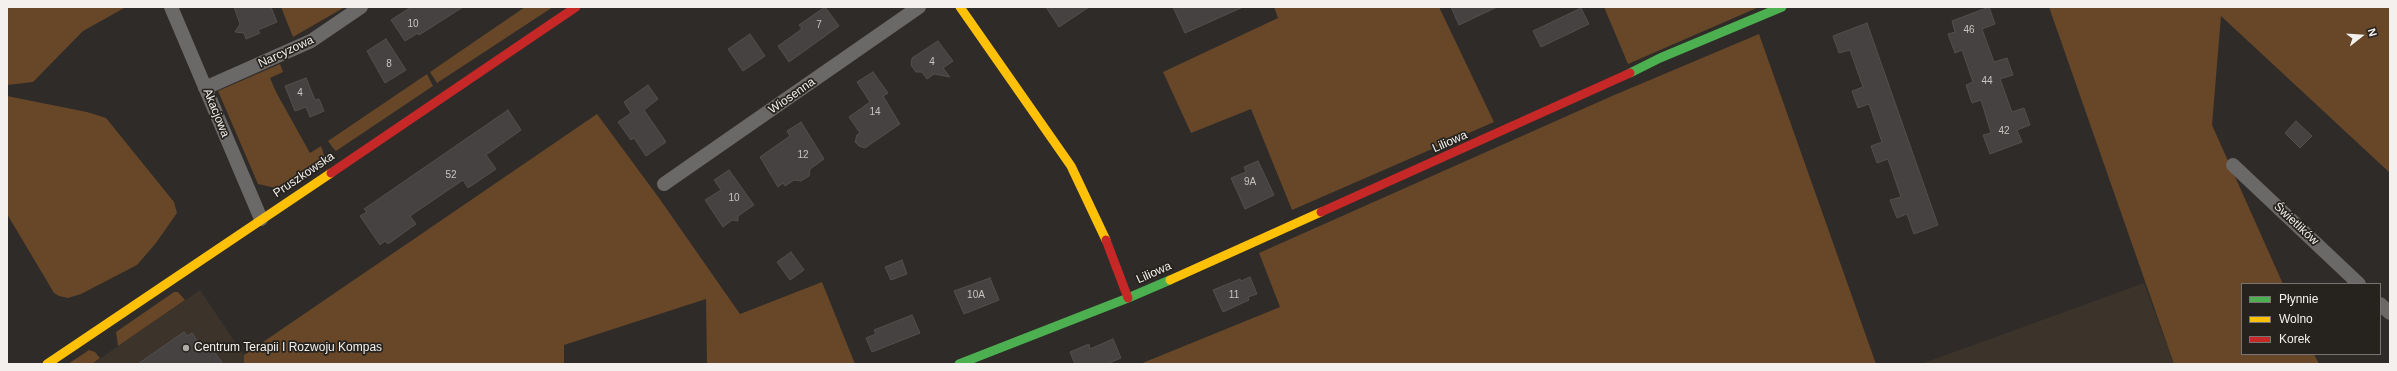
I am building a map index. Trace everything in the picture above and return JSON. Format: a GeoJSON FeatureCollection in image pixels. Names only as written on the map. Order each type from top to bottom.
{"type":"FeatureCollection","features":[{"type":"Feature","properties":{"kind":"street","name":"Akacjowa"},"geometry":{"type":"LineString","coordinates":[[171,7],[260,219]]}},
{"type":"Feature","properties":{"kind":"street","name":"Narcyzowa"},"geometry":{"type":"LineString","coordinates":[[206,88],[311,42],[361,7]]}},
{"type":"Feature","properties":{"kind":"street","name":"Pruszkowska"},"geometry":{"type":"LineString","coordinates":[[47,364],[576,7]]}},
{"type":"Feature","properties":{"kind":"street","name":"Wiosenna"},"geometry":{"type":"LineString","coordinates":[[664,184],[919,7]]}},
{"type":"Feature","properties":{"kind":"street","name":"Liliowa"},"geometry":{"type":"LineString","coordinates":[[960,7],[1070,166],[1100,224],[1128,298]]}},
{"type":"Feature","properties":{"kind":"street","name":"Liliowa"},"geometry":{"type":"LineString","coordinates":[[959,364],[1128,298],[1606,85],[1660,58],[1782,7]]}},
{"type":"Feature","properties":{"kind":"street","name":"Świetlików"},"geometry":{"type":"LineString","coordinates":[[2233,165],[2358,283]]}},
{"type":"Feature","properties":{"kind":"street"},"geometry":{"type":"LineString","coordinates":[[2381,305],[2390,313]]}},
{"type":"Feature","properties":{"kind":"shaded area"},"geometry":{"type":"Polygon","coordinates":[[[7,7],[126,7],[83,31],[33,82],[7,85],[7,7]]]}},
{"type":"Feature","properties":{"kind":"shaded area"},"geometry":{"type":"Polygon","coordinates":[[[281,7],[345,7],[293,37],[281,7]]]}},
{"type":"Feature","properties":{"kind":"shaded area"},"geometry":{"type":"Polygon","coordinates":[[[525,7],[553,7],[437,83],[430,72],[525,7]]]}},
{"type":"Feature","properties":{"kind":"shaded area"},"geometry":{"type":"Polygon","coordinates":[[[1274,7],[1439,7],[1494,122],[1292,210],[1251,109],[1191,133],[1163,72],[1278,18],[1274,7]]]}},
{"type":"Feature","properties":{"kind":"shaded area"},"geometry":{"type":"Polygon","coordinates":[[[1604,7],[1759,7],[1628,64],[1604,7]]]}},
{"type":"Feature","properties":{"kind":"shaded area"},"geometry":{"type":"Polygon","coordinates":[[[2049,7],[2390,7],[2390,173],[2221,16],[2212,125],[2283,283],[2241,283],[2241,355],[2314,355],[2319,364],[2174,364],[2049,7]]]}},
{"type":"Feature","properties":{"kind":"shaded area"},"geometry":{"type":"Polygon","coordinates":[[[1759,34],[1876,364],[1140,364],[1280,307],[1259,253],[1612,96],[1759,34]]]}},
{"type":"Feature","properties":{"kind":"shaded area"},"geometry":{"type":"Polygon","coordinates":[[[280,64],[283,72],[270,78],[276,92],[310,153],[321,146],[325,158],[280,189],[258,184],[218,91],[280,64]]]}},
{"type":"Feature","properties":{"kind":"shaded area"},"geometry":{"type":"Polygon","coordinates":[[[427,74],[433,86],[336,151],[333,148],[328,141],[427,74]]]}},
{"type":"Feature","properties":{"kind":"shaded area"},"geometry":{"type":"Polygon","coordinates":[[[7,96],[87,112],[106,118],[174,202],[177,213],[156,243],[137,265],[81,294],[68,298],[54,293],[7,214],[7,96]]]}},
{"type":"Feature","properties":{"kind":"shaded area"},"geometry":{"type":"Polygon","coordinates":[[[597,114],[659,198],[740,314],[822,282],[855,364],[707,364],[706,299],[564,345],[564,364],[244,364],[244,355],[597,114]]]}},
{"type":"Feature","properties":{"kind":"shaded area"},"geometry":{"type":"Polygon","coordinates":[[[2144,283],[2174,364],[1921,364],[2001,335],[2144,283]]]}},
{"type":"Feature","properties":{"kind":"shaded area"},"geometry":{"type":"Polygon","coordinates":[[[200,290],[244,355],[244,364],[92,364],[200,290]]]}},
{"type":"Feature","properties":{"kind":"shaded area"},"geometry":{"type":"Polygon","coordinates":[[[174,292],[178,292],[185,300],[118,346],[116,332],[174,292]]]}},
{"type":"Feature","properties":{"kind":"shaded area"},"geometry":{"type":"Polygon","coordinates":[[[89,350],[95,352],[100,358],[92,364],[68,364],[89,350]]]}},
{"type":"Feature","properties":{"kind":"building"},"geometry":{"type":"Polygon","coordinates":[[[234,7],[271,7],[277,22],[258,30],[260,33],[246,39],[244,33],[235,32],[240,24],[234,7]]]}},
{"type":"Feature","properties":{"kind":"building"},"geometry":{"type":"Polygon","coordinates":[[[411,7],[463,7],[419,35],[418,33],[405,41],[391,20],[411,7]]]}},
{"type":"Feature","properties":{"kind":"building"},"geometry":{"type":"Polygon","coordinates":[[[825,7],[839,26],[789,62],[778,46],[802,29],[799,25],[825,7]]]}},
{"type":"Feature","properties":{"kind":"building"},"geometry":{"type":"Polygon","coordinates":[[[1046,7],[1089,7],[1059,27],[1046,7]]]}},
{"type":"Feature","properties":{"kind":"building"},"geometry":{"type":"Polygon","coordinates":[[[1173,7],[1243,7],[1185,33],[1173,7]]]}},
{"type":"Feature","properties":{"kind":"building"},"geometry":{"type":"Polygon","coordinates":[[[1451,7],[1497,7],[1459,25],[1451,7]]]}},
{"type":"Feature","properties":{"kind":"building"},"geometry":{"type":"Polygon","coordinates":[[[1989,7],[1995,24],[1982,29],[1994,62],[2007,58],[2013,75],[2000,79],[2012,112],[2024,108],[2030,125],[2017,130],[2022,142],[1990,154],[1983,135],[1991,133],[1981,100],[1972,103],[1966,85],[1973,82],[1962,50],[1955,53],[1948,34],[1955,32],[1952,21],[1989,7]]]}},
{"type":"Feature","properties":{"kind":"building"},"geometry":{"type":"Polygon","coordinates":[[[1581,8],[1589,24],[1541,47],[1533,31],[1581,8]]]}},
{"type":"Feature","properties":{"kind":"building"},"geometry":{"type":"Polygon","coordinates":[[[1867,23],[1938,225],[1914,234],[1907,214],[1897,218],[1890,200],[1901,197],[1888,159],[1877,163],[1871,146],[1882,142],[1869,104],[1858,108],[1852,91],[1863,87],[1850,50],[1839,53],[1833,36],[1867,23]]]}},
{"type":"Feature","properties":{"kind":"building"},"geometry":{"type":"Polygon","coordinates":[[[750,34],[765,56],[743,71],[728,49],[750,34]]]}},
{"type":"Feature","properties":{"kind":"building"},"geometry":{"type":"Polygon","coordinates":[[[386,39],[406,70],[385,83],[367,51],[386,39]]]}},
{"type":"Feature","properties":{"kind":"building"},"geometry":{"type":"Polygon","coordinates":[[[938,41],[953,61],[943,68],[950,77],[934,74],[927,79],[922,72],[916,72],[911,65],[912,58],[938,41]]]}},
{"type":"Feature","properties":{"kind":"building"},"geometry":{"type":"Polygon","coordinates":[[[873,72],[888,93],[883,96],[900,124],[865,148],[859,146],[855,142],[857,135],[860,133],[849,117],[870,102],[857,82],[873,72]]]}},
{"type":"Feature","properties":{"kind":"building"},"geometry":{"type":"Polygon","coordinates":[[[306,78],[315,100],[319,99],[324,111],[310,117],[306,107],[295,111],[285,86],[306,78]]]}},
{"type":"Feature","properties":{"kind":"building"},"geometry":{"type":"Polygon","coordinates":[[[648,85],[658,99],[644,110],[666,142],[646,156],[634,138],[631,140],[618,122],[631,113],[624,102],[648,85]]]}},
{"type":"Feature","properties":{"kind":"building"},"geometry":{"type":"Polygon","coordinates":[[[508,110],[521,130],[486,155],[496,169],[468,188],[463,180],[410,216],[416,224],[388,244],[385,241],[380,245],[360,216],[367,212],[364,209],[508,110]]]}},
{"type":"Feature","properties":{"kind":"building"},"geometry":{"type":"Polygon","coordinates":[[[2296,121],[2312,136],[2300,148],[2285,133],[2296,121]]]}},
{"type":"Feature","properties":{"kind":"building"},"geometry":{"type":"Polygon","coordinates":[[[801,122],[824,159],[810,169],[809,176],[801,181],[794,180],[785,186],[783,183],[778,187],[760,157],[790,136],[787,131],[801,122]]]}},
{"type":"Feature","properties":{"kind":"building"},"geometry":{"type":"Polygon","coordinates":[[[1258,161],[1274,195],[1245,209],[1231,178],[1246,172],[1244,167],[1258,161]]]}},
{"type":"Feature","properties":{"kind":"building"},"geometry":{"type":"Polygon","coordinates":[[[729,170],[754,205],[738,216],[738,221],[732,220],[723,227],[705,200],[721,190],[714,180],[729,170]]]}},
{"type":"Feature","properties":{"kind":"building"},"geometry":{"type":"Polygon","coordinates":[[[791,252],[804,270],[790,280],[777,262],[791,252]]]}},
{"type":"Feature","properties":{"kind":"building"},"geometry":{"type":"Polygon","coordinates":[[[902,260],[907,274],[891,280],[885,267],[902,260]]]}},
{"type":"Feature","properties":{"kind":"building"},"geometry":{"type":"Polygon","coordinates":[[[1250,277],[1257,294],[1248,297],[1249,300],[1223,312],[1213,290],[1240,279],[1241,281],[1250,277]]]}},
{"type":"Feature","properties":{"kind":"building"},"geometry":{"type":"Polygon","coordinates":[[[990,278],[999,300],[964,314],[954,291],[990,278]]]}},
{"type":"Feature","properties":{"kind":"building"},"geometry":{"type":"Polygon","coordinates":[[[912,315],[920,333],[872,352],[866,338],[876,334],[874,330],[912,315]]]}},
{"type":"Feature","properties":{"kind":"building","name":"Centrum Terapii I Rozwoju Kompas"},"geometry":{"type":"Polygon","coordinates":[[[184,332],[187,336],[192,333],[204,351],[210,346],[223,364],[138,364],[184,332]]]}},
{"type":"Feature","properties":{"kind":"building"},"geometry":{"type":"Polygon","coordinates":[[[1113,339],[1121,358],[1107,364],[1075,364],[1070,352],[1089,344],[1090,349],[1113,339]]]}},
{"type":"Feature","properties":{"kind":"traffic: fast"},"geometry":{"type":"LineString","coordinates":[[1630,73],[1660,58],[1782,7]]}},
{"type":"Feature","properties":{"kind":"traffic: fast"},"geometry":{"type":"LineString","coordinates":[[959,364],[1170,280]]}},
{"type":"Feature","properties":{"kind":"traffic: slow"},"geometry":{"type":"LineString","coordinates":[[960,7],[1071,166],[1106,240]]}},
{"type":"Feature","properties":{"kind":"traffic: slow"},"geometry":{"type":"LineString","coordinates":[[47,364],[331,173]]}},
{"type":"Feature","properties":{"kind":"traffic: slow"},"geometry":{"type":"LineString","coordinates":[[1170,280],[1321,212]]}},
{"type":"Feature","properties":{"kind":"traffic: jam"},"geometry":{"type":"LineString","coordinates":[[331,173],[576,7]]}},
{"type":"Feature","properties":{"kind":"traffic: jam"},"geometry":{"type":"LineString","coordinates":[[1321,212],[1630,73]]}},
{"type":"Feature","properties":{"kind":"traffic: jam"},"geometry":{"type":"LineString","coordinates":[[1106,240],[1128,298]]}},
{"type":"Feature","properties":{"kind":"place","name":"Centrum Terapii I Rozwoju Kompas"},"geometry":{"type":"Point","coordinates":[186,348]}}]}
